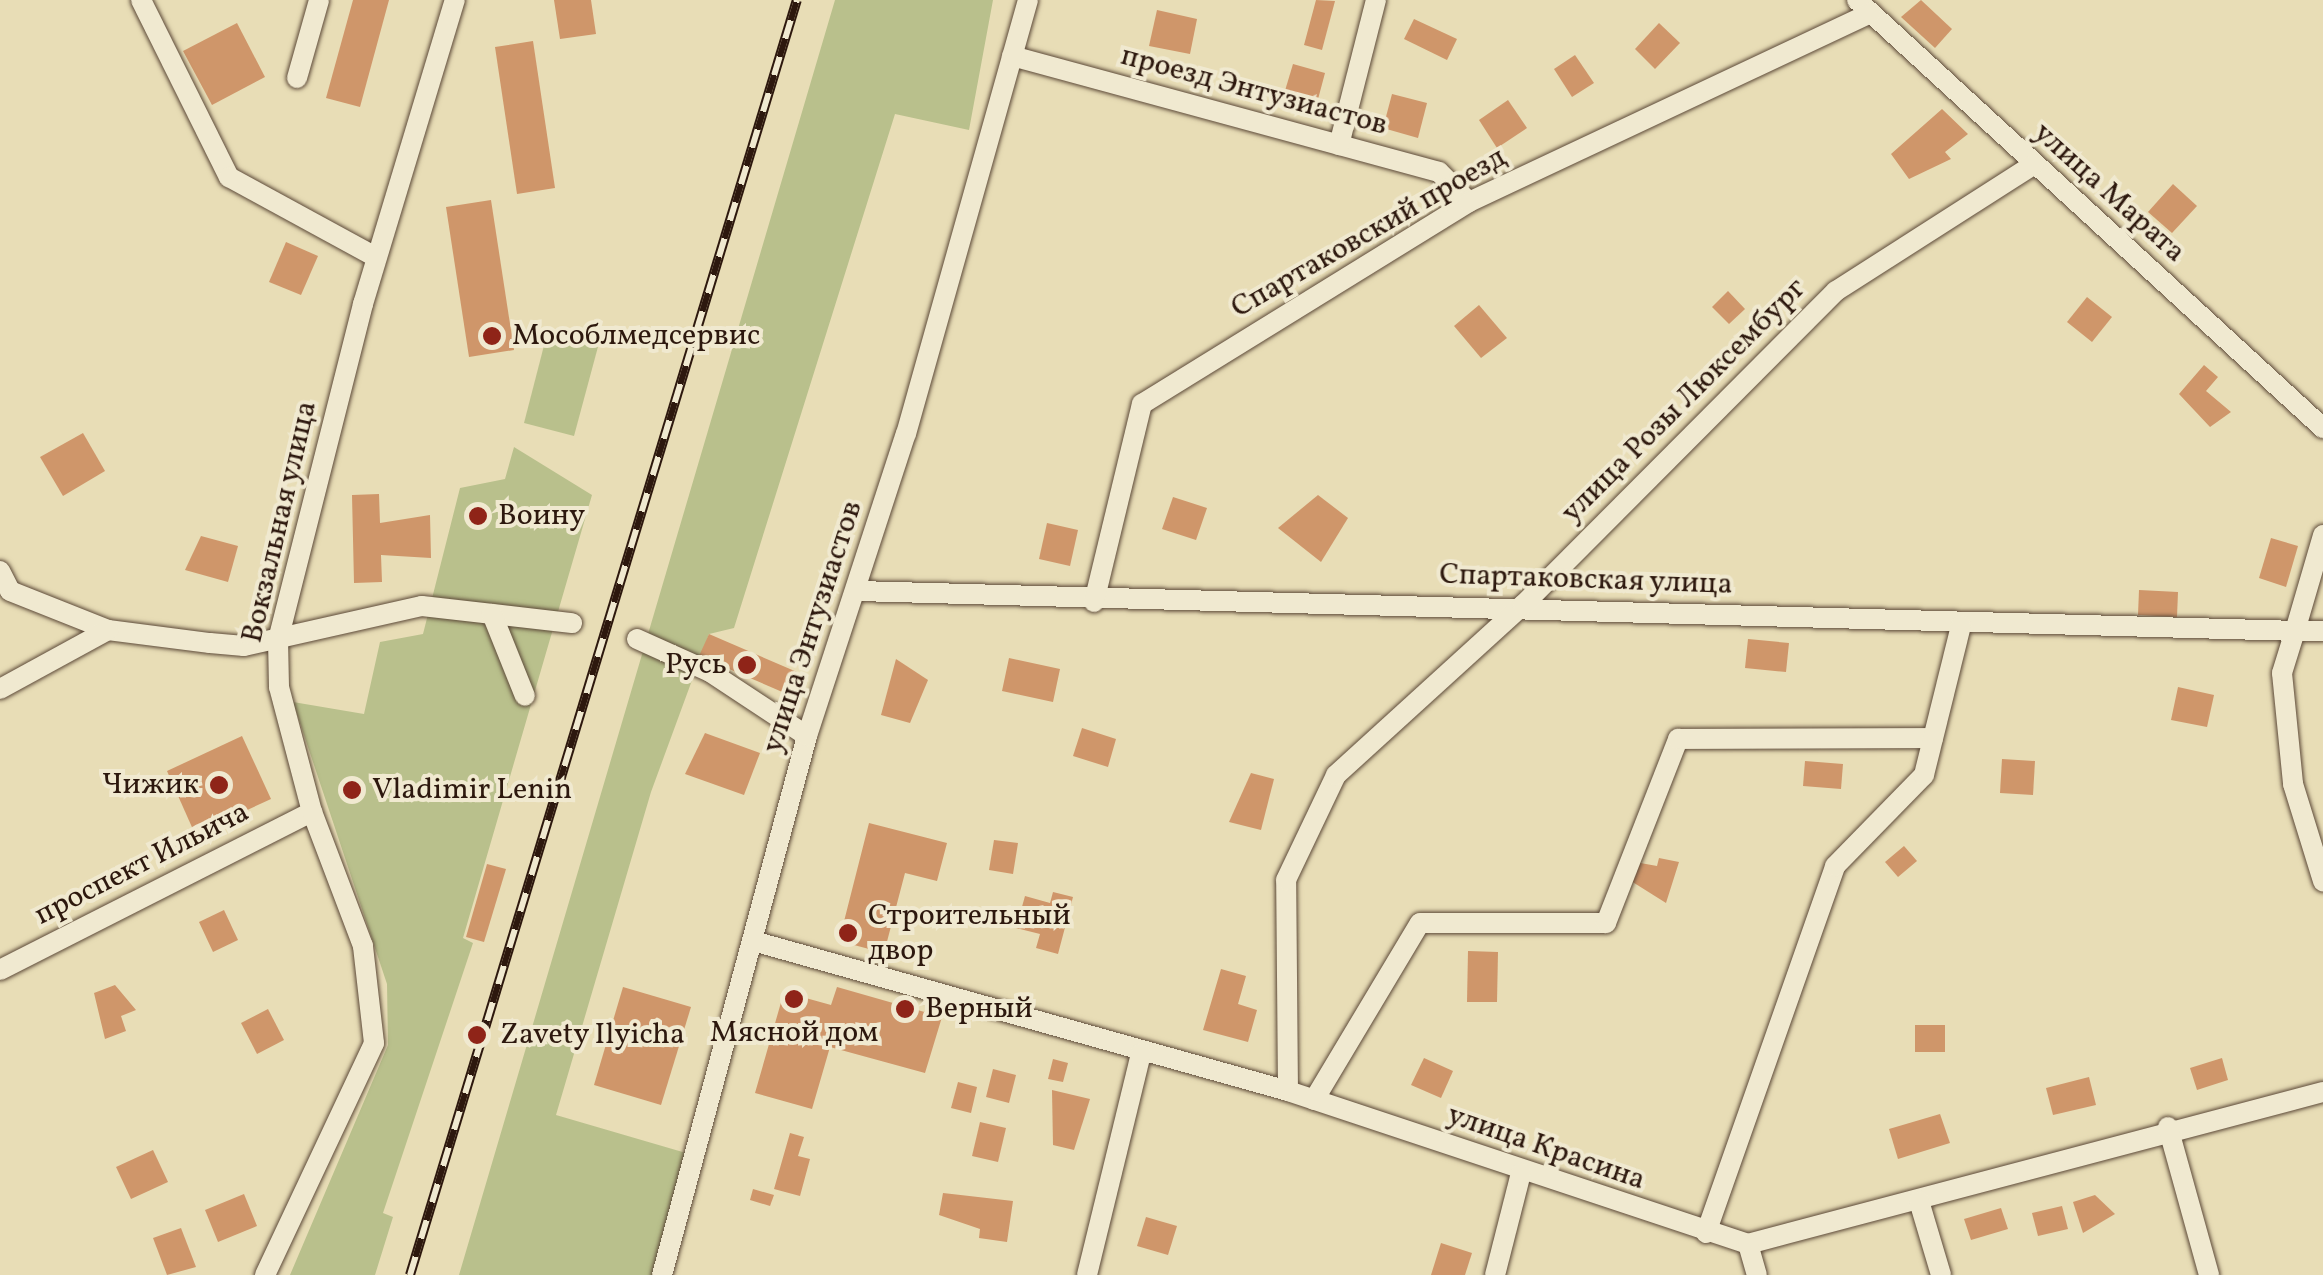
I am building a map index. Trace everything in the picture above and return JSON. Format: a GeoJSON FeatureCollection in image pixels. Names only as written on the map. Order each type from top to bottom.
{"type":"FeatureCollection","features":[{"type":"Feature","properties":{"kind":"street"},"geometry":{"type":"LineString","coordinates":[[141,0],[229,177],[376,257]]}},
{"type":"Feature","properties":{"kind":"street"},"geometry":{"type":"LineString","coordinates":[[297,78],[319,0]]}},
{"type":"Feature","properties":{"kind":"street","name":"Вокзальная улица"},"geometry":{"type":"LineString","coordinates":[[265,1275],[374,1043],[363,946],[312,812],[279,687],[278,640],[376,257],[455,0]]}},
{"type":"Feature","properties":{"kind":"street","name":"улица Энтузиастов"},"geometry":{"type":"LineString","coordinates":[[662,1275],[807,736],[858,591],[1028,0]]}},
{"type":"Feature","properties":{"kind":"street"},"geometry":{"type":"LineString","coordinates":[[1338,145],[1376,0]]}},
{"type":"Feature","properties":{"kind":"street","name":"улица Марата"},"geometry":{"type":"LineString","coordinates":[[1864,7],[2032,166],[2323,428]]}},
{"type":"Feature","properties":{"kind":"street","name":"Спартаковский проезд"},"geometry":{"type":"LineString","coordinates":[[1094,602],[1142,404],[1470,202],[1864,7]]}},
{"type":"Feature","properties":{"kind":"street","name":"проезд Энтузиастов"},"geometry":{"type":"LineString","coordinates":[[1012,56],[1439,172],[1470,202]]}},
{"type":"Feature","properties":{"kind":"street","name":"улица Розы Люксембург"},"geometry":{"type":"LineString","coordinates":[[1288,1091],[1286,880],[1336,774],[1523,605],[1836,292],[2032,166]]}},
{"type":"Feature","properties":{"kind":"street"},"geometry":{"type":"LineString","coordinates":[[2323,534],[2300,624],[2282,674],[2293,784],[2323,881]]}},
{"type":"Feature","properties":{"kind":"street"},"geometry":{"type":"LineString","coordinates":[[0,572],[10,591],[108,630],[244,646],[422,606],[572,623]]}},
{"type":"Feature","properties":{"kind":"street","name":"Спартаковская улица"},"geometry":{"type":"LineString","coordinates":[[858,591],[1094,602],[1523,605],[1961,626],[2300,624],[2323,631]]}},
{"type":"Feature","properties":{"kind":"street"},"geometry":{"type":"LineString","coordinates":[[492,614],[525,696]]}},
{"type":"Feature","properties":{"kind":"street"},"geometry":{"type":"LineString","coordinates":[[1706,1233],[1835,866],[1924,776],[1961,626]]}},
{"type":"Feature","properties":{"kind":"street"},"geometry":{"type":"LineString","coordinates":[[0,689],[108,630]]}},
{"type":"Feature","properties":{"kind":"street"},"geometry":{"type":"LineString","coordinates":[[637,639],[710,672],[807,736]]}},
{"type":"Feature","properties":{"kind":"street"},"geometry":{"type":"LineString","coordinates":[[1314,1100],[1420,923],[1606,923],[1678,739],[1934,738]]}},
{"type":"Feature","properties":{"kind":"street","name":"проспект Ильича"},"geometry":{"type":"LineString","coordinates":[[0,970],[312,812]]}},
{"type":"Feature","properties":{"kind":"street","name":"улица Красина"},"geometry":{"type":"LineString","coordinates":[[753,941],[1141,1053],[1288,1091],[1521,1173],[1748,1244],[1919,1202],[2168,1127],[2323,1092]]}},
{"type":"Feature","properties":{"kind":"street"},"geometry":{"type":"LineString","coordinates":[[1087,1275],[1141,1053]]}},
{"type":"Feature","properties":{"kind":"street"},"geometry":{"type":"LineString","coordinates":[[2168,1127],[2208,1275]]}},
{"type":"Feature","properties":{"kind":"street"},"geometry":{"type":"LineString","coordinates":[[1495,1275],[1521,1173]]}},
{"type":"Feature","properties":{"kind":"street"},"geometry":{"type":"LineString","coordinates":[[1919,1202],[1942,1275]]}},
{"type":"Feature","properties":{"kind":"street"},"geometry":{"type":"LineString","coordinates":[[1748,1244],[1756,1275]]}},
{"type":"Feature","properties":{"kind":"green space"},"geometry":{"type":"Polygon","coordinates":[[[835,0],[993,0],[969,130],[895,114],[734,628],[709,634],[651,792],[556,1115],[686,1153],[652,1275],[459,1275],[835,0]]]}},
{"type":"Feature","properties":{"kind":"green space"},"geometry":{"type":"Polygon","coordinates":[[[548,330],[599,343],[574,436],[524,423],[548,330]]]}},
{"type":"Feature","properties":{"kind":"green space"},"geometry":{"type":"Polygon","coordinates":[[[514,447],[592,495],[463,938],[473,943],[383,1213],[393,1217],[375,1275],[290,1275],[388,1045],[387,984],[293,702],[364,714],[380,642],[423,634],[460,488],[505,479],[514,447]]]}},
{"type":"Feature","properties":{"kind":"building"},"geometry":{"type":"Polygon","coordinates":[[[353,0],[389,0],[360,107],[326,98],[353,0]]]}},
{"type":"Feature","properties":{"kind":"building"},"geometry":{"type":"Polygon","coordinates":[[[554,0],[591,0],[596,34],[560,39],[554,0]]]}},
{"type":"Feature","properties":{"kind":"building"},"geometry":{"type":"Polygon","coordinates":[[[1316,0],[1335,1],[1322,50],[1304,45],[1316,0]]]}},
{"type":"Feature","properties":{"kind":"building"},"geometry":{"type":"Polygon","coordinates":[[[1921,0],[1952,29],[1935,48],[1901,17],[1921,0]]]}},
{"type":"Feature","properties":{"kind":"building"},"geometry":{"type":"Polygon","coordinates":[[[1157,10],[1197,19],[1190,54],[1149,46],[1157,10]]]}},
{"type":"Feature","properties":{"kind":"building"},"geometry":{"type":"Polygon","coordinates":[[[1414,19],[1457,39],[1447,60],[1404,39],[1414,19]]]}},
{"type":"Feature","properties":{"kind":"building"},"geometry":{"type":"Polygon","coordinates":[[[237,23],[265,77],[212,105],[183,51],[237,23]]]}},
{"type":"Feature","properties":{"kind":"building"},"geometry":{"type":"Polygon","coordinates":[[[1659,23],[1680,43],[1655,69],[1635,49],[1659,23]]]}},
{"type":"Feature","properties":{"kind":"building"},"geometry":{"type":"Polygon","coordinates":[[[533,41],[555,188],[517,194],[495,47],[533,41]]]}},
{"type":"Feature","properties":{"kind":"building"},"geometry":{"type":"Polygon","coordinates":[[[1575,55],[1594,83],[1572,97],[1554,69],[1575,55]]]}},
{"type":"Feature","properties":{"kind":"building"},"geometry":{"type":"Polygon","coordinates":[[[1293,64],[1325,73],[1317,103],[1284,94],[1293,64]]]}},
{"type":"Feature","properties":{"kind":"building"},"geometry":{"type":"Polygon","coordinates":[[[1392,94],[1427,103],[1418,138],[1383,128],[1392,94]]]}},
{"type":"Feature","properties":{"kind":"building"},"geometry":{"type":"Polygon","coordinates":[[[1508,100],[1527,128],[1497,148],[1479,120],[1508,100]]]}},
{"type":"Feature","properties":{"kind":"building"},"geometry":{"type":"Polygon","coordinates":[[[1942,109],[1968,134],[1945,152],[1951,159],[1909,179],[1891,154],[1942,109]]]}},
{"type":"Feature","properties":{"kind":"building"},"geometry":{"type":"Polygon","coordinates":[[[2173,184],[2197,206],[2172,233],[2148,212],[2173,184]]]}},
{"type":"Feature","properties":{"kind":"building"},"geometry":{"type":"Polygon","coordinates":[[[491,200],[514,350],[469,357],[446,207],[491,200]]]}},
{"type":"Feature","properties":{"kind":"building"},"geometry":{"type":"Polygon","coordinates":[[[286,242],[318,256],[301,295],[269,282],[286,242]]]}},
{"type":"Feature","properties":{"kind":"building"},"geometry":{"type":"Polygon","coordinates":[[[1728,291],[1745,309],[1729,324],[1712,307],[1728,291]]]}},
{"type":"Feature","properties":{"kind":"building"},"geometry":{"type":"Polygon","coordinates":[[[2087,297],[2112,317],[2092,342],[2067,322],[2087,297]]]}},
{"type":"Feature","properties":{"kind":"building"},"geometry":{"type":"Polygon","coordinates":[[[1479,305],[1507,338],[1481,358],[1454,326],[1479,305]]]}},
{"type":"Feature","properties":{"kind":"building"},"geometry":{"type":"Polygon","coordinates":[[[2204,365],[2218,377],[2206,391],[2231,412],[2210,427],[2179,394],[2204,365]]]}},
{"type":"Feature","properties":{"kind":"building"},"geometry":{"type":"Polygon","coordinates":[[[83,433],[105,471],[63,496],[40,457],[83,433]]]}},
{"type":"Feature","properties":{"kind":"building"},"geometry":{"type":"Polygon","coordinates":[[[379,494],[380,523],[430,515],[431,558],[381,555],[382,582],[354,583],[352,495],[379,494]]]}},
{"type":"Feature","properties":{"kind":"building"},"geometry":{"type":"Polygon","coordinates":[[[1318,495],[1348,518],[1321,562],[1278,528],[1318,495]]]}},
{"type":"Feature","properties":{"kind":"building"},"geometry":{"type":"Polygon","coordinates":[[[1173,497],[1207,508],[1196,540],[1162,529],[1173,497]]]}},
{"type":"Feature","properties":{"kind":"building"},"geometry":{"type":"Polygon","coordinates":[[[1047,523],[1078,530],[1070,566],[1039,559],[1047,523]]]}},
{"type":"Feature","properties":{"kind":"building"},"geometry":{"type":"Polygon","coordinates":[[[201,536],[238,546],[228,582],[185,570],[201,536]]]}},
{"type":"Feature","properties":{"kind":"building"},"geometry":{"type":"Polygon","coordinates":[[[2271,538],[2298,546],[2286,587],[2259,578],[2271,538]]]}},
{"type":"Feature","properties":{"kind":"building"},"geometry":{"type":"Polygon","coordinates":[[[2139,590],[2178,592],[2177,617],[2138,615],[2139,590]]]}},
{"type":"Feature","properties":{"kind":"building"},"geometry":{"type":"Polygon","coordinates":[[[709,634],[797,672],[787,694],[699,656],[709,634]]]}},
{"type":"Feature","properties":{"kind":"building"},"geometry":{"type":"Polygon","coordinates":[[[1748,639],[1789,643],[1786,672],[1745,668],[1748,639]]]}},
{"type":"Feature","properties":{"kind":"building"},"geometry":{"type":"Polygon","coordinates":[[[1009,658],[1060,669],[1053,702],[1002,691],[1009,658]]]}},
{"type":"Feature","properties":{"kind":"building"},"geometry":{"type":"Polygon","coordinates":[[[896,659],[928,680],[910,723],[881,715],[896,659]]]}},
{"type":"Feature","properties":{"kind":"building"},"geometry":{"type":"Polygon","coordinates":[[[2178,687],[2214,695],[2207,727],[2171,720],[2178,687]]]}},
{"type":"Feature","properties":{"kind":"building"},"geometry":{"type":"Polygon","coordinates":[[[1082,728],[1116,739],[1108,767],[1073,756],[1082,728]]]}},
{"type":"Feature","properties":{"kind":"building"},"geometry":{"type":"Polygon","coordinates":[[[705,733],[760,753],[744,795],[685,774],[705,733]]]}},
{"type":"Feature","properties":{"kind":"building","name":"Чижик"},"geometry":{"type":"Polygon","coordinates":[[[242,736],[271,799],[195,834],[167,771],[242,736]]]}},
{"type":"Feature","properties":{"kind":"building"},"geometry":{"type":"Polygon","coordinates":[[[2002,759],[2035,761],[2033,795],[2000,793],[2002,759]]]}},
{"type":"Feature","properties":{"kind":"building"},"geometry":{"type":"Polygon","coordinates":[[[1805,761],[1843,764],[1841,789],[1803,786],[1805,761]]]}},
{"type":"Feature","properties":{"kind":"building"},"geometry":{"type":"Polygon","coordinates":[[[1251,773],[1274,779],[1261,830],[1229,822],[1251,773]]]}},
{"type":"Feature","properties":{"kind":"building"},"geometry":{"type":"Polygon","coordinates":[[[869,823],[947,843],[937,881],[905,873],[884,953],[839,941],[869,823]]]}},
{"type":"Feature","properties":{"kind":"building"},"geometry":{"type":"Polygon","coordinates":[[[994,840],[1018,843],[1013,874],[989,870],[994,840]]]}},
{"type":"Feature","properties":{"kind":"building"},"geometry":{"type":"Polygon","coordinates":[[[1904,846],[1917,861],[1898,877],[1885,862],[1904,846]]]}},
{"type":"Feature","properties":{"kind":"building"},"geometry":{"type":"Polygon","coordinates":[[[1659,858],[1679,862],[1666,903],[1631,881],[1635,862],[1657,866],[1659,858]]]}},
{"type":"Feature","properties":{"kind":"building"},"geometry":{"type":"Polygon","coordinates":[[[487,864],[506,869],[484,942],[466,937],[487,864]]]}},
{"type":"Feature","properties":{"kind":"building"},"geometry":{"type":"Polygon","coordinates":[[[1053,892],[1073,897],[1058,954],[1036,948],[1040,934],[1016,928],[1025,896],[1050,903],[1053,892]]]}},
{"type":"Feature","properties":{"kind":"building"},"geometry":{"type":"Polygon","coordinates":[[[224,910],[238,940],[213,952],[199,922],[224,910]]]}},
{"type":"Feature","properties":{"kind":"building"},"geometry":{"type":"Polygon","coordinates":[[[1468,951],[1498,952],[1497,1002],[1467,1002],[1468,951]]]}},
{"type":"Feature","properties":{"kind":"building"},"geometry":{"type":"Polygon","coordinates":[[[1221,969],[1246,976],[1238,1004],[1257,1010],[1248,1042],[1203,1030],[1221,969]]]}},
{"type":"Feature","properties":{"kind":"building"},"geometry":{"type":"Polygon","coordinates":[[[115,985],[136,1010],[121,1016],[126,1031],[105,1039],[94,993],[115,985]]]}},
{"type":"Feature","properties":{"kind":"building"},"geometry":{"type":"Polygon","coordinates":[[[623,987],[691,1007],[661,1105],[594,1085],[623,987]]]}},
{"type":"Feature","properties":{"kind":"building"},"geometry":{"type":"Polygon","coordinates":[[[837,987],[942,1017],[925,1073],[830,1047],[812,1109],[755,1093],[784,992],[831,1005],[837,987]]]}},
{"type":"Feature","properties":{"kind":"building"},"geometry":{"type":"Polygon","coordinates":[[[268,1009],[284,1040],[257,1054],[241,1023],[268,1009]]]}},
{"type":"Feature","properties":{"kind":"building"},"geometry":{"type":"Polygon","coordinates":[[[1915,1025],[1945,1025],[1945,1052],[1915,1052],[1915,1025]]]}},
{"type":"Feature","properties":{"kind":"building"},"geometry":{"type":"Polygon","coordinates":[[[1424,1058],[1453,1071],[1441,1098],[1411,1085],[1424,1058]]]}},
{"type":"Feature","properties":{"kind":"building"},"geometry":{"type":"Polygon","coordinates":[[[2222,1058],[2228,1080],[2197,1090],[2190,1068],[2222,1058]]]}},
{"type":"Feature","properties":{"kind":"building"},"geometry":{"type":"Polygon","coordinates":[[[1053,1059],[1068,1063],[1063,1082],[1048,1079],[1053,1059]]]}},
{"type":"Feature","properties":{"kind":"building"},"geometry":{"type":"Polygon","coordinates":[[[993,1069],[1016,1075],[1009,1103],[986,1097],[993,1069]]]}},
{"type":"Feature","properties":{"kind":"building"},"geometry":{"type":"Polygon","coordinates":[[[2089,1077],[2096,1105],[2053,1115],[2046,1088],[2089,1077]]]}},
{"type":"Feature","properties":{"kind":"building"},"geometry":{"type":"Polygon","coordinates":[[[958,1082],[977,1087],[971,1113],[951,1108],[958,1082]]]}},
{"type":"Feature","properties":{"kind":"building"},"geometry":{"type":"Polygon","coordinates":[[[1052,1090],[1090,1099],[1074,1150],[1053,1145],[1052,1090]]]}},
{"type":"Feature","properties":{"kind":"building"},"geometry":{"type":"Polygon","coordinates":[[[1940,1114],[1950,1143],[1898,1159],[1889,1129],[1940,1114]]]}},
{"type":"Feature","properties":{"kind":"building"},"geometry":{"type":"Polygon","coordinates":[[[980,1122],[1006,1128],[998,1162],[972,1156],[980,1122]]]}},
{"type":"Feature","properties":{"kind":"building"},"geometry":{"type":"Polygon","coordinates":[[[790,1133],[804,1137],[798,1156],[810,1159],[800,1196],[774,1189],[790,1133]]]}},
{"type":"Feature","properties":{"kind":"building"},"geometry":{"type":"Polygon","coordinates":[[[153,1150],[168,1182],[131,1199],[116,1167],[153,1150]]]}},
{"type":"Feature","properties":{"kind":"building"},"geometry":{"type":"Polygon","coordinates":[[[753,1189],[774,1195],[770,1206],[750,1200],[753,1189]]]}},
{"type":"Feature","properties":{"kind":"building"},"geometry":{"type":"Polygon","coordinates":[[[943,1193],[1013,1201],[1007,1242],[979,1238],[980,1229],[939,1215],[943,1193]]]}},
{"type":"Feature","properties":{"kind":"building"},"geometry":{"type":"Polygon","coordinates":[[[244,1194],[257,1226],[218,1242],[205,1210],[244,1194]]]}},
{"type":"Feature","properties":{"kind":"building"},"geometry":{"type":"Polygon","coordinates":[[[2095,1195],[2115,1214],[2083,1233],[2073,1202],[2095,1195]]]}},
{"type":"Feature","properties":{"kind":"building"},"geometry":{"type":"Polygon","coordinates":[[[2062,1206],[2068,1229],[2038,1236],[2032,1213],[2062,1206]]]}},
{"type":"Feature","properties":{"kind":"building"},"geometry":{"type":"Polygon","coordinates":[[[2001,1208],[2008,1229],[1971,1240],[1964,1219],[2001,1208]]]}},
{"type":"Feature","properties":{"kind":"building"},"geometry":{"type":"Polygon","coordinates":[[[1146,1217],[1177,1226],[1168,1255],[1137,1246],[1146,1217]]]}},
{"type":"Feature","properties":{"kind":"building"},"geometry":{"type":"Polygon","coordinates":[[[181,1228],[196,1267],[167,1275],[153,1238],[181,1228]]]}},
{"type":"Feature","properties":{"kind":"building"},"geometry":{"type":"Polygon","coordinates":[[[1441,1243],[1472,1253],[1465,1275],[1431,1275],[1441,1243]]]}},
{"type":"Feature","properties":{"kind":"railway"},"geometry":{"type":"LineString","coordinates":[[410,1275],[797,0]]}},
{"type":"Feature","properties":{"kind":"place","name":"Мособлмедсервис"},"geometry":{"type":"Point","coordinates":[492,336]}},
{"type":"Feature","properties":{"kind":"place","name":"Воину"},"geometry":{"type":"Point","coordinates":[478,516]}},
{"type":"Feature","properties":{"kind":"place","name":"Русь"},"geometry":{"type":"Point","coordinates":[747,665]}},
{"type":"Feature","properties":{"kind":"place","name":"Чижик"},"geometry":{"type":"Point","coordinates":[219,785]}},
{"type":"Feature","properties":{"kind":"place","name":"Vladimir Lenin"},"geometry":{"type":"Point","coordinates":[352,790]}},
{"type":"Feature","properties":{"kind":"place","name":"Строительный двор"},"geometry":{"type":"Point","coordinates":[848,933]}},
{"type":"Feature","properties":{"kind":"place","name":"Мясной дом"},"geometry":{"type":"Point","coordinates":[794,999]}},
{"type":"Feature","properties":{"kind":"place","name":"Верный"},"geometry":{"type":"Point","coordinates":[905,1009]}},
{"type":"Feature","properties":{"kind":"place","name":"Zavety Ilyicha"},"geometry":{"type":"Point","coordinates":[477,1035]}}]}
